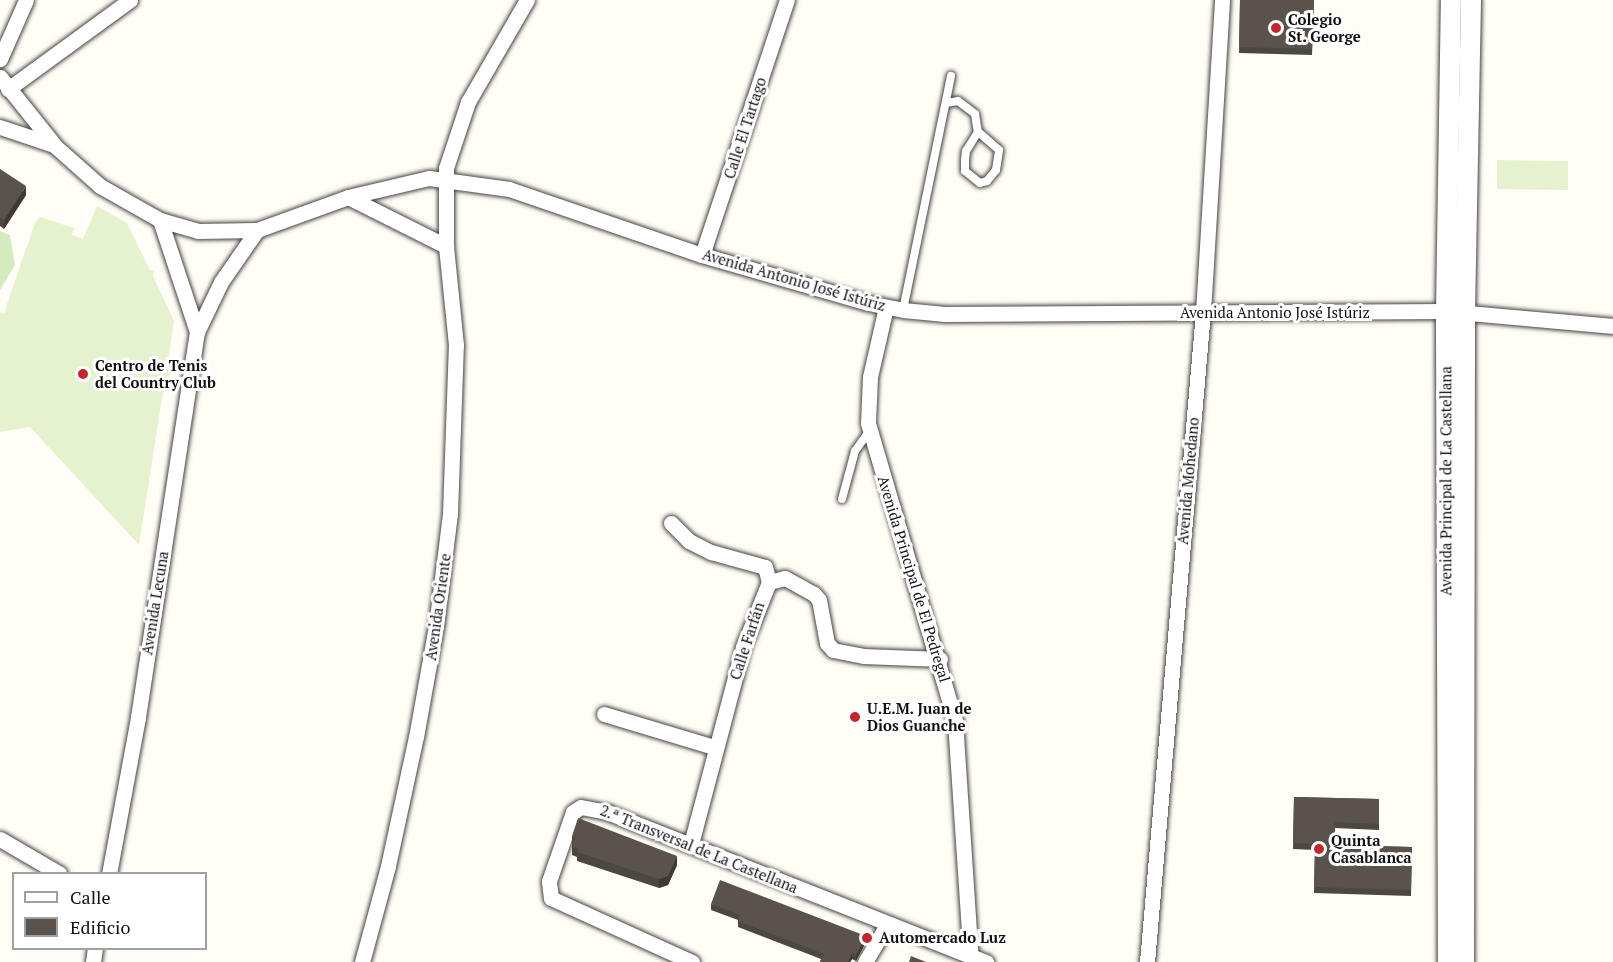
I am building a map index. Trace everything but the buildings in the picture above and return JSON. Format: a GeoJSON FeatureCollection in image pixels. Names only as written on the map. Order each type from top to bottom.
{"type":"FeatureCollection","features":[{"type":"Feature","properties":{"kind":"street"},"geometry":{"type":"LineString","coordinates":[[0,59],[26,0]]}},
{"type":"Feature","properties":{"kind":"street"},"geometry":{"type":"LineString","coordinates":[[4,83],[130,0]]}},
{"type":"Feature","properties":{"kind":"street","name":"Avenida Oriente"},"geometry":{"type":"LineString","coordinates":[[362,962],[388,866],[416,737],[436,626],[450,514],[456,345],[447,246],[444,179],[468,102],[527,0]]}},
{"type":"Feature","properties":{"kind":"street","name":"Calle El Tartago"},"geometry":{"type":"LineString","coordinates":[[702,255],[787,0]]}},
{"type":"Feature","properties":{"kind":"street","name":"Avenida Mohedano"},"geometry":{"type":"LineString","coordinates":[[1147,962],[1203,312],[1222,0]]}},
{"type":"Feature","properties":{"kind":"street","name":"Avenida Principal de La Castellana"},"geometry":{"type":"LineString","coordinates":[[1451,0],[1464,962]]}},
{"type":"Feature","properties":{"kind":"street","name":"Avenida Principal de La Castellana"},"geometry":{"type":"LineString","coordinates":[[1448,962],[1455,312],[1471,0]]}},
{"type":"Feature","properties":{"kind":"street","name":"Avenida Antonio José Istúriz"},"geometry":{"type":"LineString","coordinates":[[4,83],[55,146],[99,186],[160,220],[213,233],[257,230],[348,197],[416,179],[444,179],[509,189],[542,198],[702,255],[903,310],[945,314],[1455,312],[1613,326]]}},
{"type":"Feature","properties":{"kind":"street","name":"Avenida Antonio José Istúriz"},"geometry":{"type":"LineString","coordinates":[[0,127],[55,146]]}},
{"type":"Feature","properties":{"kind":"street"},"geometry":{"type":"LineString","coordinates":[[348,197],[447,246]]}},
{"type":"Feature","properties":{"kind":"street","name":"Avenida Lecuna"},"geometry":{"type":"LineString","coordinates":[[160,220],[197,332]]}},
{"type":"Feature","properties":{"kind":"street","name":"Avenida Lecuna"},"geometry":{"type":"LineString","coordinates":[[109,872],[138,717],[197,332],[221,282],[257,230]]}},
{"type":"Feature","properties":{"kind":"street","name":"Avenida Principal de El Pedregal"},"geometry":{"type":"LineString","coordinates":[[886,307],[870,377],[870,430],[940,659],[956,737],[970,959]]}},
{"type":"Feature","properties":{"kind":"street"},"geometry":{"type":"LineString","coordinates":[[671,523],[689,541],[711,552],[765,567],[769,582]]}},
{"type":"Feature","properties":{"kind":"street","name":"Calle Farfán"},"geometry":{"type":"LineString","coordinates":[[691,844],[714,747],[759,600],[769,582],[785,578],[814,594],[819,600],[827,643],[833,650],[864,656],[940,659]]}},
{"type":"Feature","properties":{"kind":"street"},"geometry":{"type":"LineString","coordinates":[[604,714],[714,747]]}},
{"type":"Feature","properties":{"kind":"street","name":"2.ª Transversal de La Castellana"},"geometry":{"type":"LineString","coordinates":[[692,962],[551,898],[548,889],[573,812],[581,807],[607,812],[691,844],[970,959],[986,962]]}},
{"type":"Feature","properties":{"kind":"street"},"geometry":{"type":"LineString","coordinates":[[0,839],[58,872]]}},
{"type":"Feature","properties":{"kind":"street"},"geometry":{"type":"LineString","coordinates":[[865,962],[887,925]]}},
{"type":"Feature","properties":{"kind":"lane"},"geometry":{"type":"LineString","coordinates":[[903,310],[951,76]]}},
{"type":"Feature","properties":{"kind":"lane"},"geometry":{"type":"LineString","coordinates":[[946,102],[958,101],[970,106],[978,132],[999,150],[996,170],[987,181],[980,183],[965,171],[966,151],[978,132]]}},
{"type":"Feature","properties":{"kind":"lane"},"geometry":{"type":"LineString","coordinates":[[842,499],[855,451],[870,430]]}},
{"type":"Feature","properties":{"kind":"green space"},"geometry":{"type":"Polygon","coordinates":[[[1497,160],[1568,161],[1568,190],[1497,189],[1497,160]]]}},
{"type":"Feature","properties":{"kind":"green space","name":"Centro de Tenis del Country Club"},"geometry":{"type":"Polygon","coordinates":[[[97,206],[127,223],[150,270],[154,271],[153,276],[174,321],[167,369],[171,371],[162,398],[139,545],[30,427],[0,432],[0,312],[4,313],[35,223],[40,217],[74,228],[72,235],[83,239],[97,206]]]}},
{"type":"Feature","properties":{"kind":"green space"},"geometry":{"type":"Polygon","coordinates":[[[0,231],[10,235],[15,265],[0,290],[0,231]]]}},
{"type":"Feature","properties":{"kind":"place","name":"Colegio St. George"},"geometry":{"type":"Point","coordinates":[1276,28]}},
{"type":"Feature","properties":{"kind":"place","name":"Centro de Tenis del Country Club"},"geometry":{"type":"Point","coordinates":[83,374]}},
{"type":"Feature","properties":{"kind":"place","name":"U.E.M. Juan de Dios Guanche"},"geometry":{"type":"Point","coordinates":[855,717]}},
{"type":"Feature","properties":{"kind":"place","name":"Quinta Casablanca"},"geometry":{"type":"Point","coordinates":[1319,849]}},
{"type":"Feature","properties":{"kind":"place","name":"Automercado Luz"},"geometry":{"type":"Point","coordinates":[867,938]}}]}
